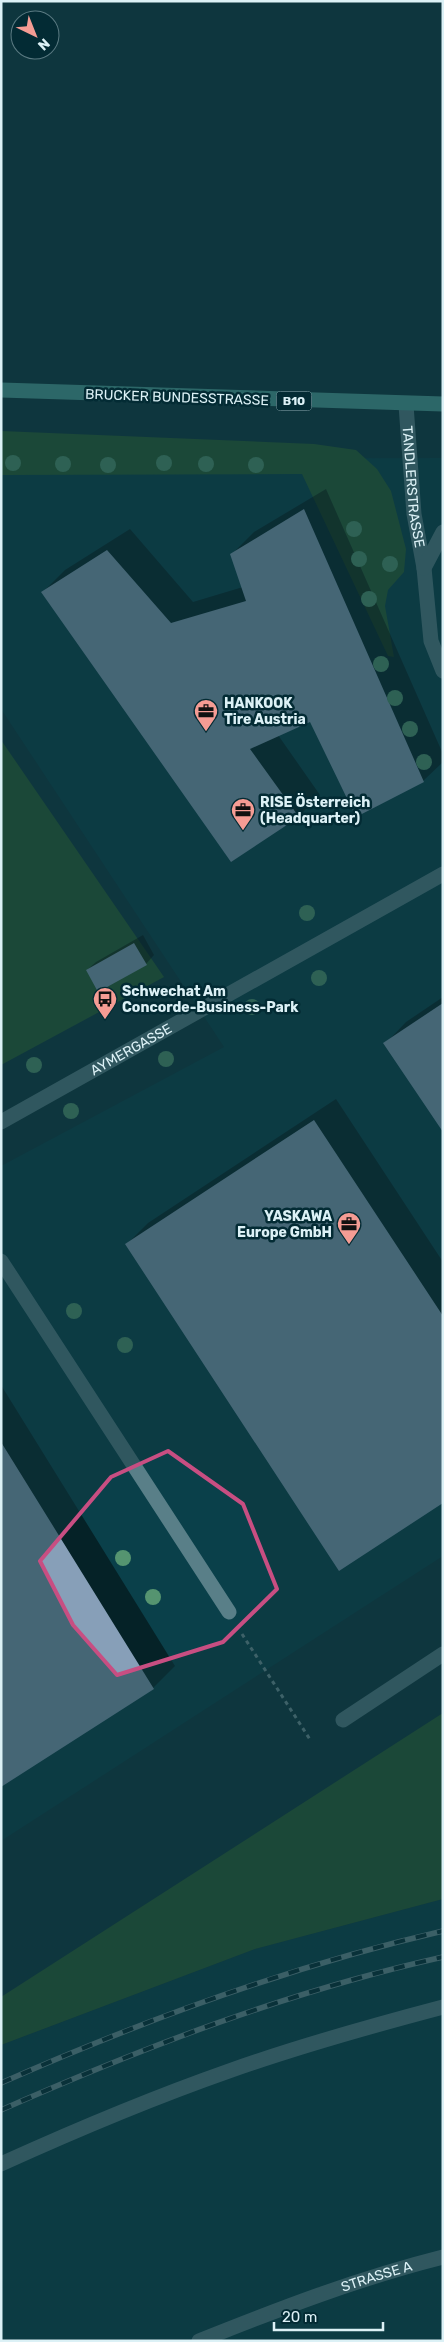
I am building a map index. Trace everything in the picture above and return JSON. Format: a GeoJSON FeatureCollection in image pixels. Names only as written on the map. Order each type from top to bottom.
{"type":"FeatureCollection","features":[{"type":"Feature","properties":{"kind":"main road","name":"BRUCKER BUNDESSTRASSE"},"geometry":{"type":"LineString","coordinates":[[1,390],[406,405],[443,404]]}},
{"type":"Feature","properties":{"kind":"street","name":"TANDLERSTRASSE"},"geometry":{"type":"LineString","coordinates":[[406,405],[414,514],[424,568],[432,641],[443,671]]}},
{"type":"Feature","properties":{"kind":"street","name":"TANDLERSTRASSE"},"geometry":{"type":"LineString","coordinates":[[424,568],[443,532]]}},
{"type":"Feature","properties":{"kind":"street","name":"AYMERGASSE"},"geometry":{"type":"LineString","coordinates":[[1,1122],[443,874]]}},
{"type":"Feature","properties":{"kind":"street"},"geometry":{"type":"LineString","coordinates":[[1,1261],[229,1612]]}},
{"type":"Feature","properties":{"kind":"street"},"geometry":{"type":"LineString","coordinates":[[343,1720],[443,1654]]}},
{"type":"Feature","properties":{"kind":"street"},"geometry":{"type":"LineString","coordinates":[[1,2164],[75,2131],[229,2070],[372,2026],[443,2007]]}},
{"type":"Feature","properties":{"kind":"street","name":"STRASSE A"},"geometry":{"type":"LineString","coordinates":[[199,2341],[381,2273],[443,2257]]}},
{"type":"Feature","properties":{"kind":"path"},"geometry":{"type":"LineString","coordinates":[[229,1612],[311,1741]]}},
{"type":"Feature","properties":{"kind":"highlighted area"},"geometry":{"type":"Polygon","coordinates":[[[168,1451],[243,1504],[277,1589],[223,1642],[117,1675],[73,1625],[40,1561],[111,1477],[168,1451]]]}},
{"type":"Feature","properties":{"kind":"shaded area"},"geometry":{"type":"Polygon","coordinates":[[[443,458],[443,1556],[1,1841],[1,1166],[224,1047],[1,709],[1,459],[443,458]]]}},
{"type":"Feature","properties":{"kind":"shaded area"},"geometry":{"type":"Polygon","coordinates":[[[443,1899],[443,2341],[1,2341],[1,2045],[255,1949],[443,1899]]]}},
{"type":"Feature","properties":{"kind":"green space"},"geometry":{"type":"Polygon","coordinates":[[[1,431],[314,444],[356,450],[377,469],[391,491],[406,549],[404,572],[388,590],[385,606],[394,657],[388,656],[302,474],[1,475],[1,431]]]}},
{"type":"Feature","properties":{"kind":"green space"},"geometry":{"type":"Polygon","coordinates":[[[1,740],[164,977],[1,1065],[1,740]]]}},
{"type":"Feature","properties":{"kind":"green space"},"geometry":{"type":"Polygon","coordinates":[[[443,1713],[443,1899],[255,1949],[1,2045],[1,1997],[443,1713]]]}},
{"type":"Feature","properties":{"kind":"building"},"geometry":{"type":"Polygon","coordinates":[[[304,509],[424,782],[356,817],[310,722],[250,749],[299,817],[231,862],[41,592],[107,550],[171,623],[246,601],[230,554],[304,509]]]}},
{"type":"Feature","properties":{"kind":"building"},"geometry":{"type":"Polygon","coordinates":[[[134,943],[147,965],[98,992],[86,970],[134,943]]]}},
{"type":"Feature","properties":{"kind":"building"},"geometry":{"type":"Polygon","coordinates":[[[443,1003],[443,1132],[383,1043],[443,1003]]]}},
{"type":"Feature","properties":{"kind":"building"},"geometry":{"type":"Polygon","coordinates":[[[314,1120],[443,1316],[443,1503],[339,1571],[125,1244],[314,1120]]]}},
{"type":"Feature","properties":{"kind":"building"},"geometry":{"type":"Polygon","coordinates":[[[1,1442],[154,1689],[1,1787],[1,1442]]]}},
{"type":"Feature","properties":{"kind":"railway"},"geometry":{"type":"LineString","coordinates":[[1,2083],[164,2016],[219,1996],[330,1961],[443,1931]]}},
{"type":"Feature","properties":{"kind":"railway"},"geometry":{"type":"LineString","coordinates":[[1,2110],[109,2064],[218,2023],[330,1986],[443,1957]]}},
{"type":"Feature","properties":{"kind":"place","name":"HANKOOK Tire Austria"},"geometry":{"type":"Point","coordinates":[206,732]}},
{"type":"Feature","properties":{"kind":"place","name":"RISE Österreich (Headquarter)"},"geometry":{"type":"Point","coordinates":[243,831]}},
{"type":"Feature","properties":{"kind":"place","name":"Schwechat Am Concorde-Business-Park"},"geometry":{"type":"Point","coordinates":[105,1020]}},
{"type":"Feature","properties":{"kind":"place","name":"YASKAWA Europe GmbH"},"geometry":{"type":"Point","coordinates":[349,1245]}}]}
